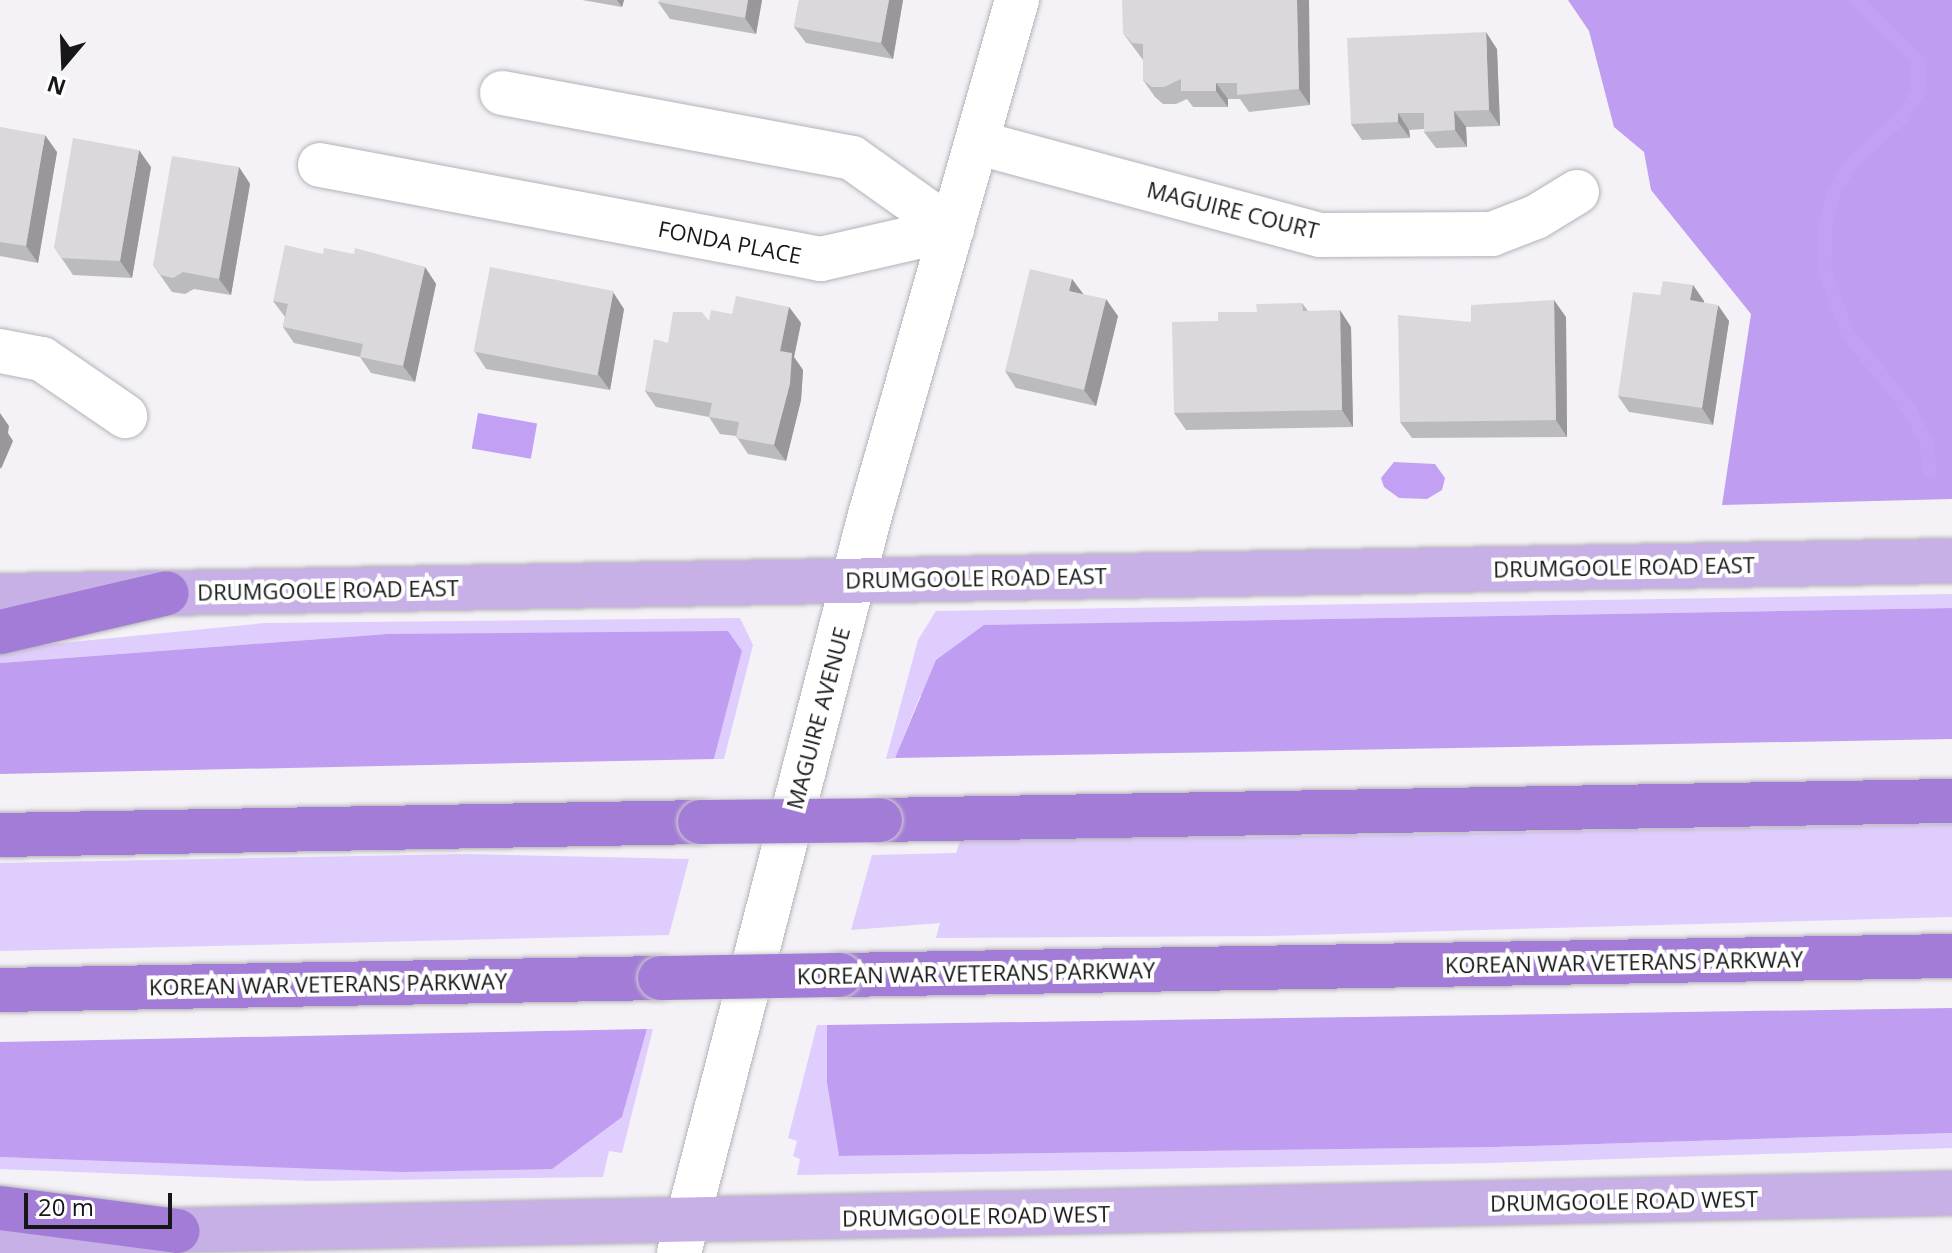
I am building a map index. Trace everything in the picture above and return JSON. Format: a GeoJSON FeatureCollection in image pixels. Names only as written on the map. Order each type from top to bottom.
{"type":"FeatureCollection","features":[{"type":"Feature","properties":{"kind":"highway"},"geometry":{"type":"LineString","coordinates":[[0,632],[167,593]]}},
{"type":"Feature","properties":{"kind":"highway"},"geometry":{"type":"LineString","coordinates":[[0,835],[1952,801]]}},
{"type":"Feature","properties":{"kind":"highway","name":"KOREAN WAR VETERANS PARKWAY"},"geometry":{"type":"LineString","coordinates":[[0,990],[1952,956]]}},
{"type":"Feature","properties":{"kind":"highway"},"geometry":{"type":"LineString","coordinates":[[0,1208],[178,1231]]}},
{"type":"Feature","properties":{"kind":"main road","name":"DRUMGOOLE ROAD EAST"},"geometry":{"type":"LineString","coordinates":[[0,596],[1952,561]]}},
{"type":"Feature","properties":{"kind":"main road","name":"DRUMGOOLE ROAD WEST"},"geometry":{"type":"LineString","coordinates":[[0,1234],[178,1231],[682,1237],[1952,1193]]}},
{"type":"Feature","properties":{"kind":"street","name":"MAGUIRE AVENUE"},"geometry":{"type":"LineString","coordinates":[[682,1237],[854,581],[1017,0]]}},
{"type":"Feature","properties":{"kind":"street"},"geometry":{"type":"LineString","coordinates":[[502,93],[852,158],[952,229]]}},
{"type":"Feature","properties":{"kind":"street","name":"MAGUIRE COURT"},"geometry":{"type":"LineString","coordinates":[[979,143],[1320,235],[1492,234],[1536,217],[1577,192]]}},
{"type":"Feature","properties":{"kind":"street","name":"FONDA PLACE"},"geometry":{"type":"LineString","coordinates":[[320,165],[821,259],[952,229]]}},
{"type":"Feature","properties":{"kind":"street"},"geometry":{"type":"LineString","coordinates":[[0,351],[42,359],[125,416]]}},
{"type":"Feature","properties":{"kind":"shaded area"},"geometry":{"type":"Polygon","coordinates":[[[1568,0],[1952,0],[1952,499],[1722,505],[1751,314],[1651,190],[1644,152],[1614,127],[1589,31],[1568,0]]]}},
{"type":"Feature","properties":{"kind":"shaded area"},"geometry":{"type":"Polygon","coordinates":[[[478,413],[537,423],[531,459],[472,448],[478,413]]]}},
{"type":"Feature","properties":{"kind":"shaded area"},"geometry":{"type":"Polygon","coordinates":[[[1394,462],[1435,464],[1445,478],[1442,490],[1427,499],[1399,498],[1384,487],[1381,478],[1394,462]]]}},
{"type":"Feature","properties":{"kind":"shaded area"},"geometry":{"type":"Polygon","coordinates":[[[1952,594],[1952,608],[1160,622],[920,696],[895,758],[886,759],[918,640],[936,611],[1952,594]]]}},
{"type":"Feature","properties":{"kind":"shaded area"},"geometry":{"type":"Polygon","coordinates":[[[1952,608],[1952,739],[895,758],[936,660],[984,625],[1952,608]]]}},
{"type":"Feature","properties":{"kind":"shaded area"},"geometry":{"type":"Polygon","coordinates":[[[740,618],[753,645],[724,759],[714,759],[742,651],[387,634],[0,663],[0,649],[265,623],[740,618]]]}},
{"type":"Feature","properties":{"kind":"shaded area"},"geometry":{"type":"Polygon","coordinates":[[[728,631],[742,651],[714,759],[0,774],[0,663],[387,634],[728,631]]]}},
{"type":"Feature","properties":{"kind":"shaded area"},"geometry":{"type":"Polygon","coordinates":[[[1952,824],[1952,917],[1266,936],[936,938],[940,923],[851,930],[872,855],[956,853],[962,836],[1257,837],[1952,824]]]}},
{"type":"Feature","properties":{"kind":"shaded area"},"geometry":{"type":"Polygon","coordinates":[[[465,854],[689,859],[669,935],[0,951],[0,863],[465,854]]]}},
{"type":"Feature","properties":{"kind":"shaded area"},"geometry":{"type":"Polygon","coordinates":[[[1952,1008],[1952,1133],[1496,1147],[839,1156],[827,1083],[827,1025],[1952,1008]]]}},
{"type":"Feature","properties":{"kind":"shaded area"},"geometry":{"type":"Polygon","coordinates":[[[817,1025],[827,1025],[827,1083],[839,1156],[1496,1147],[1952,1133],[1952,1148],[1491,1163],[797,1175],[800,1159],[793,1156],[797,1141],[788,1138],[817,1025]]]}},
{"type":"Feature","properties":{"kind":"shaded area"},"geometry":{"type":"Polygon","coordinates":[[[647,1029],[653,1029],[622,1153],[609,1151],[603,1177],[311,1181],[0,1169],[0,1157],[274,1164],[622,1117],[647,1029]]]}},
{"type":"Feature","properties":{"kind":"shaded area"},"geometry":{"type":"Polygon","coordinates":[[[647,1029],[622,1117],[552,1169],[403,1172],[0,1157],[0,1042],[647,1029]]]}},
{"type":"Feature","properties":{"kind":"building"},"geometry":{"type":"Polygon","coordinates":[[[659,0],[748,0],[745,18],[659,0]]]}},
{"type":"Feature","properties":{"kind":"building"},"geometry":{"type":"Polygon","coordinates":[[[799,0],[889,0],[881,43],[794,27],[799,0]]]}},
{"type":"Feature","properties":{"kind":"building"},"geometry":{"type":"Polygon","coordinates":[[[1122,0],[1297,0],[1299,89],[1237,95],[1237,83],[1216,83],[1216,91],[1181,91],[1181,79],[1164,87],[1152,87],[1143,80],[1143,44],[1132,43],[1123,33],[1122,0]]]}},
{"type":"Feature","properties":{"kind":"building"},"geometry":{"type":"Polygon","coordinates":[[[1486,32],[1489,110],[1454,111],[1455,130],[1424,132],[1424,113],[1398,113],[1398,122],[1351,124],[1347,38],[1486,32]]]}},
{"type":"Feature","properties":{"kind":"building"},"geometry":{"type":"Polygon","coordinates":[[[0,127],[45,135],[26,246],[0,242],[0,127]]]}},
{"type":"Feature","properties":{"kind":"building"},"geometry":{"type":"Polygon","coordinates":[[[73,138],[139,150],[120,261],[61,258],[54,247],[73,138]]]}},
{"type":"Feature","properties":{"kind":"building"},"geometry":{"type":"Polygon","coordinates":[[[172,156],[239,167],[219,279],[183,272],[173,278],[161,275],[153,265],[172,156]]]}},
{"type":"Feature","properties":{"kind":"building"},"geometry":{"type":"Polygon","coordinates":[[[285,245],[323,254],[324,248],[354,254],[355,248],[425,267],[403,366],[360,357],[363,344],[283,327],[288,304],[273,301],[285,245]]]}},
{"type":"Feature","properties":{"kind":"building"},"geometry":{"type":"Polygon","coordinates":[[[490,267],[614,291],[597,375],[474,351],[490,267]]]}},
{"type":"Feature","properties":{"kind":"building"},"geometry":{"type":"Polygon","coordinates":[[[1030,269],[1072,279],[1069,291],[1106,299],[1084,390],[1005,371],[1030,269]]]}},
{"type":"Feature","properties":{"kind":"building"},"geometry":{"type":"Polygon","coordinates":[[[1663,281],[1693,285],[1690,300],[1718,305],[1702,408],[1618,396],[1633,292],[1660,295],[1663,281]]]}},
{"type":"Feature","properties":{"kind":"building"},"geometry":{"type":"Polygon","coordinates":[[[736,296],[789,307],[780,351],[792,353],[790,384],[774,445],[736,438],[739,422],[709,417],[712,403],[645,391],[654,339],[668,343],[673,312],[702,312],[709,321],[711,310],[732,314],[736,296]]]}},
{"type":"Feature","properties":{"kind":"building"},"geometry":{"type":"Polygon","coordinates":[[[1554,300],[1556,420],[1400,422],[1398,315],[1471,322],[1471,305],[1554,300]]]}},
{"type":"Feature","properties":{"kind":"building"},"geometry":{"type":"Polygon","coordinates":[[[1302,303],[1303,311],[1340,310],[1342,410],[1174,413],[1172,322],[1218,321],[1218,312],[1257,312],[1256,304],[1302,303]]]}},
{"type":"Feature","properties":{"kind":"waterway"},"geometry":{"type":"LineString","coordinates":[[1856,0],[1918,60],[1918,91],[1904,115],[1849,166],[1834,192],[1826,222],[1824,269],[1848,334],[1909,409],[1926,441],[1930,471]]}}]}
